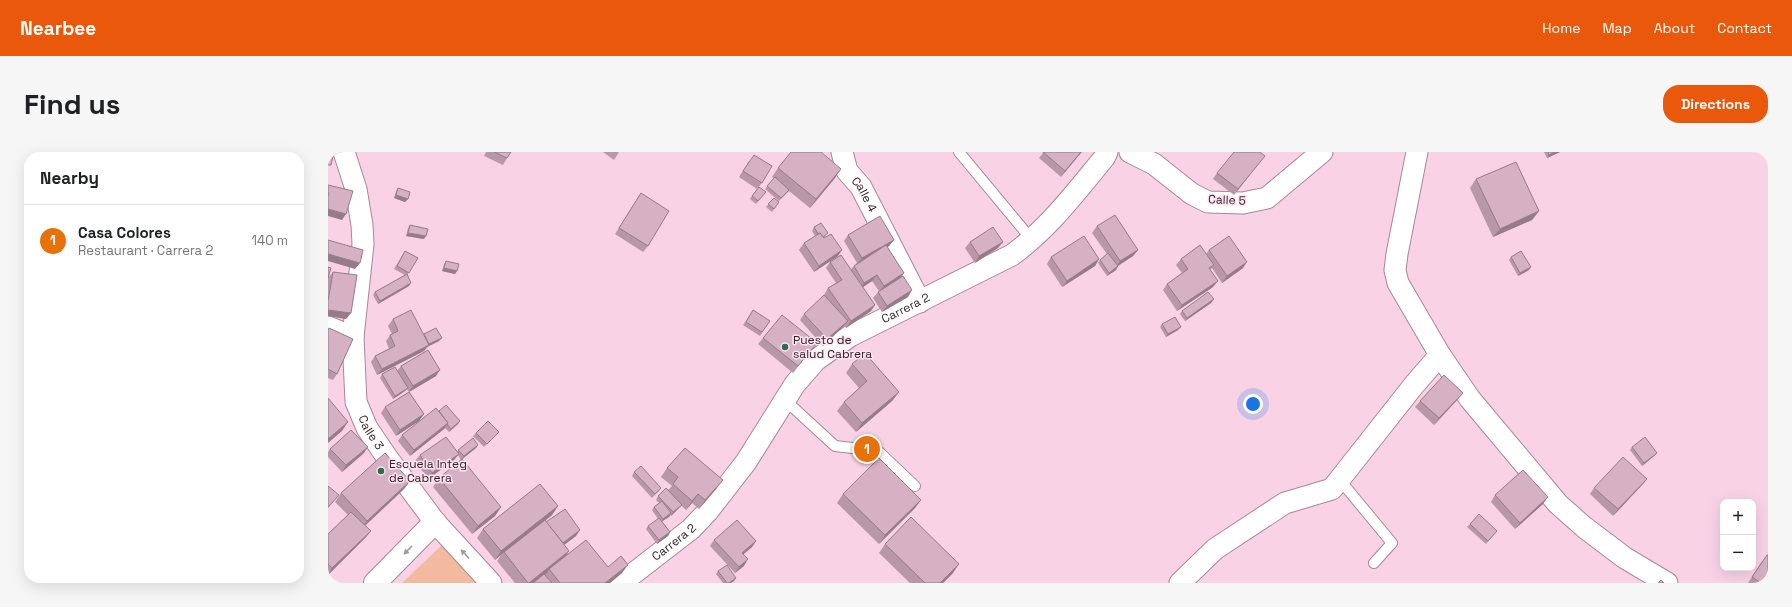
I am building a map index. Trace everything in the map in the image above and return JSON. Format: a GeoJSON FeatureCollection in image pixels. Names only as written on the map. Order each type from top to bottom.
{"type":"FeatureCollection","features":[{"type":"Feature","properties":{"kind":"street","name":"Calle 3"},"geometry":{"type":"LineString","coordinates":[[344,152],[356,190],[362,226],[363,244],[353,337],[356,402],[366,428],[435,522],[491,583]]}},
{"type":"Feature","properties":{"kind":"street","name":"Calle 4"},"geometry":{"type":"LineString","coordinates":[[842,152],[847,171],[861,188],[920,302]]}},
{"type":"Feature","properties":{"kind":"street","name":"Carrera 2"},"geometry":{"type":"LineString","coordinates":[[621,583],[691,529],[708,511],[746,462],[795,384],[816,360],[850,336],[920,302],[1012,254],[1032,240],[1052,221],[1104,158],[1107,152]]}},
{"type":"Feature","properties":{"kind":"street","name":"Calle 5"},"geometry":{"type":"LineString","coordinates":[[1130,152],[1154,164],[1192,194],[1208,202],[1243,203],[1267,198],[1322,152]]}},
{"type":"Feature","properties":{"kind":"street"},"geometry":{"type":"LineString","coordinates":[[1417,152],[1397,254],[1396,270],[1398,283],[1440,355],[1470,400],[1558,504],[1584,527],[1624,558],[1667,583]]}},
{"type":"Feature","properties":{"kind":"street"},"geometry":{"type":"LineString","coordinates":[[328,326],[353,337]]}},
{"type":"Feature","properties":{"kind":"street"},"geometry":{"type":"LineString","coordinates":[[1180,583],[1215,549],[1285,503],[1332,490],[1339,479],[1414,385],[1440,355]]}},
{"type":"Feature","properties":{"kind":"street"},"geometry":{"type":"LineString","coordinates":[[375,583],[435,522]]}},
{"type":"Feature","properties":{"kind":"lane"},"geometry":{"type":"LineString","coordinates":[[959,152],[1032,240]]}},
{"type":"Feature","properties":{"kind":"lane"},"geometry":{"type":"LineString","coordinates":[[785,400],[835,446],[878,451],[915,486]]}},
{"type":"Feature","properties":{"kind":"lane"},"geometry":{"type":"LineString","coordinates":[[1339,479],[1350,495],[1392,543],[1374,563]]}},
{"type":"Feature","properties":{"kind":"shaded area"},"geometry":{"type":"Polygon","coordinates":[[[442,545],[479,583],[402,583],[442,545]]]}},
{"type":"Feature","properties":{"kind":"building"},"geometry":{"type":"Polygon","coordinates":[[[328,152],[334,152],[331,165],[328,165],[328,152]]]}},
{"type":"Feature","properties":{"kind":"building"},"geometry":{"type":"Polygon","coordinates":[[[494,152],[511,152],[507,158],[494,152]]]}},
{"type":"Feature","properties":{"kind":"building"},"geometry":{"type":"Polygon","coordinates":[[[791,152],[821,152],[841,169],[816,199],[778,168],[791,152]]]}},
{"type":"Feature","properties":{"kind":"building"},"geometry":{"type":"Polygon","coordinates":[[[1043,152],[1081,152],[1065,171],[1043,152]]]}},
{"type":"Feature","properties":{"kind":"building"},"geometry":{"type":"Polygon","coordinates":[[[1234,152],[1260,152],[1265,156],[1238,189],[1217,173],[1234,152]]]}},
{"type":"Feature","properties":{"kind":"building"},"geometry":{"type":"Polygon","coordinates":[[[1548,152],[1555,152],[1549,155],[1548,152]]]}},
{"type":"Feature","properties":{"kind":"building"},"geometry":{"type":"Polygon","coordinates":[[[754,155],[772,166],[762,183],[743,171],[754,155]]]}},
{"type":"Feature","properties":{"kind":"building"},"geometry":{"type":"Polygon","coordinates":[[[1516,162],[1539,211],[1500,229],[1476,179],[1516,162]]]}},
{"type":"Feature","properties":{"kind":"building"},"geometry":{"type":"Polygon","coordinates":[[[775,177],[789,190],[781,198],[767,186],[775,177]]]}},
{"type":"Feature","properties":{"kind":"building"},"geometry":{"type":"Polygon","coordinates":[[[328,185],[353,191],[346,214],[328,209],[328,185]]]}},
{"type":"Feature","properties":{"kind":"building"},"geometry":{"type":"Polygon","coordinates":[[[759,187],[766,192],[758,201],[752,196],[759,187]]]}},
{"type":"Feature","properties":{"kind":"building"},"geometry":{"type":"Polygon","coordinates":[[[398,188],[410,192],[408,199],[396,195],[398,188]]]}},
{"type":"Feature","properties":{"kind":"building"},"geometry":{"type":"Polygon","coordinates":[[[641,193],[669,211],[648,246],[619,228],[641,193]]]}},
{"type":"Feature","properties":{"kind":"building"},"geometry":{"type":"Polygon","coordinates":[[[774,198],[779,202],[774,209],[768,204],[774,198]]]}},
{"type":"Feature","properties":{"kind":"building"},"geometry":{"type":"Polygon","coordinates":[[[1115,215],[1138,250],[1120,261],[1097,226],[1115,215]]]}},
{"type":"Feature","properties":{"kind":"building"},"geometry":{"type":"Polygon","coordinates":[[[880,216],[894,240],[862,258],[848,235],[880,216]]]}},
{"type":"Feature","properties":{"kind":"building"},"geometry":{"type":"Polygon","coordinates":[[[821,223],[828,233],[823,237],[820,233],[818,234],[814,227],[821,223]]]}},
{"type":"Feature","properties":{"kind":"building"},"geometry":{"type":"Polygon","coordinates":[[[410,225],[428,229],[426,236],[408,233],[410,225]]]}},
{"type":"Feature","properties":{"kind":"building"},"geometry":{"type":"Polygon","coordinates":[[[993,227],[1003,242],[979,256],[970,242],[993,227]]]}},
{"type":"Feature","properties":{"kind":"building"},"geometry":{"type":"Polygon","coordinates":[[[820,233],[824,238],[831,234],[842,250],[819,266],[804,243],[820,233]]]}},
{"type":"Feature","properties":{"kind":"building"},"geometry":{"type":"Polygon","coordinates":[[[1084,236],[1099,259],[1067,281],[1051,257],[1084,236]]]}},
{"type":"Feature","properties":{"kind":"building"},"geometry":{"type":"Polygon","coordinates":[[[1229,236],[1247,262],[1227,276],[1209,250],[1229,236]]]}},
{"type":"Feature","properties":{"kind":"building"},"geometry":{"type":"Polygon","coordinates":[[[328,240],[363,250],[360,263],[328,254],[328,240]]]}},
{"type":"Feature","properties":{"kind":"building"},"geometry":{"type":"Polygon","coordinates":[[[886,245],[904,273],[884,286],[877,275],[864,283],[854,266],[886,245]]]}},
{"type":"Feature","properties":{"kind":"building"},"geometry":{"type":"Polygon","coordinates":[[[1200,245],[1214,265],[1209,268],[1218,281],[1182,305],[1167,284],[1188,269],[1181,259],[1200,245]]]}},
{"type":"Feature","properties":{"kind":"building"},"geometry":{"type":"Polygon","coordinates":[[[405,251],[418,258],[409,273],[397,266],[405,251]]]}},
{"type":"Feature","properties":{"kind":"building"},"geometry":{"type":"Polygon","coordinates":[[[1521,251],[1531,267],[1520,273],[1511,257],[1521,251]]]}},
{"type":"Feature","properties":{"kind":"building"},"geometry":{"type":"Polygon","coordinates":[[[1108,253],[1118,266],[1109,273],[1100,260],[1108,253]]]}},
{"type":"Feature","properties":{"kind":"building"},"geometry":{"type":"Polygon","coordinates":[[[841,255],[875,305],[851,321],[828,288],[842,280],[830,262],[841,255]]]}},
{"type":"Feature","properties":{"kind":"building"},"geometry":{"type":"Polygon","coordinates":[[[446,261],[459,264],[457,271],[444,268],[446,261]]]}},
{"type":"Feature","properties":{"kind":"building"},"geometry":{"type":"Polygon","coordinates":[[[328,267],[331,268],[328,278],[328,267]]]}},
{"type":"Feature","properties":{"kind":"building"},"geometry":{"type":"Polygon","coordinates":[[[333,272],[357,275],[351,313],[328,310],[333,272]]]}},
{"type":"Feature","properties":{"kind":"building"},"geometry":{"type":"Polygon","coordinates":[[[407,274],[411,283],[380,301],[375,292],[407,274]]]}},
{"type":"Feature","properties":{"kind":"building"},"geometry":{"type":"Polygon","coordinates":[[[903,276],[912,290],[887,306],[878,292],[903,276]]]}},
{"type":"Feature","properties":{"kind":"building"},"geometry":{"type":"Polygon","coordinates":[[[1208,292],[1214,299],[1187,318],[1182,311],[1208,292]]]}},
{"type":"Feature","properties":{"kind":"building"},"geometry":{"type":"Polygon","coordinates":[[[824,295],[848,321],[827,339],[804,314],[824,295]]]}},
{"type":"Feature","properties":{"kind":"building"},"geometry":{"type":"Polygon","coordinates":[[[411,310],[429,345],[382,369],[375,356],[395,346],[390,335],[398,331],[393,319],[411,310]]]}},
{"type":"Feature","properties":{"kind":"building"},"geometry":{"type":"Polygon","coordinates":[[[753,310],[770,321],[762,332],[746,322],[753,310]]]}},
{"type":"Feature","properties":{"kind":"building","name":"Puesto de salud Cabrera"},"geometry":{"type":"Polygon","coordinates":[[[782,315],[817,343],[798,366],[763,338],[782,315]]]}},
{"type":"Feature","properties":{"kind":"building"},"geometry":{"type":"Polygon","coordinates":[[[1175,317],[1181,327],[1168,334],[1162,324],[1175,317]]]}},
{"type":"Feature","properties":{"kind":"building"},"geometry":{"type":"Polygon","coordinates":[[[329,328],[353,339],[337,374],[328,369],[329,328]]]}},
{"type":"Feature","properties":{"kind":"building"},"geometry":{"type":"Polygon","coordinates":[[[436,328],[442,338],[429,344],[424,334],[436,328]]]}},
{"type":"Feature","properties":{"kind":"building"},"geometry":{"type":"Polygon","coordinates":[[[428,350],[440,370],[413,386],[401,366],[428,350]]]}},
{"type":"Feature","properties":{"kind":"building"},"geometry":{"type":"Polygon","coordinates":[[[865,353],[899,392],[862,423],[844,402],[867,381],[852,364],[865,353]]]}},
{"type":"Feature","properties":{"kind":"building"},"geometry":{"type":"Polygon","coordinates":[[[395,367],[408,388],[395,396],[382,374],[395,367]]]}},
{"type":"Feature","properties":{"kind":"building"},"geometry":{"type":"Polygon","coordinates":[[[1444,375],[1463,393],[1439,418],[1420,401],[1444,375]]]}},
{"type":"Feature","properties":{"kind":"building"},"geometry":{"type":"Polygon","coordinates":[[[409,392],[424,414],[400,430],[385,407],[409,392]]]}},
{"type":"Feature","properties":{"kind":"building"},"geometry":{"type":"Polygon","coordinates":[[[328,398],[348,422],[328,439],[328,398]]]}},
{"type":"Feature","properties":{"kind":"building"},"geometry":{"type":"Polygon","coordinates":[[[446,405],[460,421],[451,429],[439,411],[446,405]]]}},
{"type":"Feature","properties":{"kind":"building"},"geometry":{"type":"Polygon","coordinates":[[[436,408],[448,423],[414,450],[402,435],[436,408]]]}},
{"type":"Feature","properties":{"kind":"building"},"geometry":{"type":"Polygon","coordinates":[[[488,421],[499,432],[487,444],[476,433],[488,421]]]}},
{"type":"Feature","properties":{"kind":"building"},"geometry":{"type":"Polygon","coordinates":[[[351,430],[368,447],[346,465],[330,449],[351,430]]]}},
{"type":"Feature","properties":{"kind":"building"},"geometry":{"type":"Polygon","coordinates":[[[446,437],[459,454],[432,473],[420,455],[446,437]]]}},
{"type":"Feature","properties":{"kind":"building"},"geometry":{"type":"Polygon","coordinates":[[[1645,437],[1657,453],[1644,463],[1632,447],[1645,437]]]}},
{"type":"Feature","properties":{"kind":"building"},"geometry":{"type":"Polygon","coordinates":[[[473,438],[478,445],[464,456],[458,450],[473,438]]]}},
{"type":"Feature","properties":{"kind":"building"},"geometry":{"type":"Polygon","coordinates":[[[685,448],[723,480],[705,500],[698,494],[692,501],[673,484],[678,477],[667,468],[685,448]]]}},
{"type":"Feature","properties":{"kind":"building"},"geometry":{"type":"Polygon","coordinates":[[[385,453],[410,481],[367,521],[341,493],[385,453]]]}},
{"type":"Feature","properties":{"kind":"building"},"geometry":{"type":"Polygon","coordinates":[[[1623,457],[1647,479],[1618,509],[1594,488],[1623,457]]]}},
{"type":"Feature","properties":{"kind":"building"},"geometry":{"type":"Polygon","coordinates":[[[879,458],[921,500],[885,535],[843,494],[879,458]]]}},
{"type":"Feature","properties":{"kind":"building"},"geometry":{"type":"Polygon","coordinates":[[[462,459],[501,507],[478,526],[439,478],[462,459]]]}},
{"type":"Feature","properties":{"kind":"building"},"geometry":{"type":"Polygon","coordinates":[[[641,466],[661,488],[655,494],[634,472],[641,466]]]}},
{"type":"Feature","properties":{"kind":"building"},"geometry":{"type":"Polygon","coordinates":[[[1523,470],[1548,497],[1520,523],[1495,495],[1523,470]]]}},
{"type":"Feature","properties":{"kind":"building"},"geometry":{"type":"Polygon","coordinates":[[[540,484],[558,506],[501,551],[483,529],[540,484]]]}},
{"type":"Feature","properties":{"kind":"building"},"geometry":{"type":"Polygon","coordinates":[[[328,486],[339,495],[328,507],[328,486]]]}},
{"type":"Feature","properties":{"kind":"building"},"geometry":{"type":"Polygon","coordinates":[[[666,488],[682,505],[673,512],[658,496],[666,488]]]}},
{"type":"Feature","properties":{"kind":"building"},"geometry":{"type":"Polygon","coordinates":[[[662,501],[671,513],[663,519],[654,507],[662,501]]]}},
{"type":"Feature","properties":{"kind":"building"},"geometry":{"type":"Polygon","coordinates":[[[565,509],[580,530],[563,543],[546,522],[565,509]]]}},
{"type":"Feature","properties":{"kind":"building"},"geometry":{"type":"Polygon","coordinates":[[[351,512],[371,531],[332,568],[328,564],[328,534],[351,512]]]}},
{"type":"Feature","properties":{"kind":"building"},"geometry":{"type":"Polygon","coordinates":[[[1479,514],[1497,531],[1488,541],[1470,524],[1479,514]]]}},
{"type":"Feature","properties":{"kind":"building"},"geometry":{"type":"Polygon","coordinates":[[[911,517],[959,564],[940,583],[925,583],[885,544],[911,517]]]}},
{"type":"Feature","properties":{"kind":"building"},"geometry":{"type":"Polygon","coordinates":[[[659,518],[670,532],[659,540],[648,526],[659,518]]]}},
{"type":"Feature","properties":{"kind":"building"},"geometry":{"type":"Polygon","coordinates":[[[545,520],[569,551],[528,583],[504,552],[545,520]]]}},
{"type":"Feature","properties":{"kind":"building"},"geometry":{"type":"Polygon","coordinates":[[[737,520],[756,541],[742,553],[748,559],[739,567],[714,540],[737,520]]]}},
{"type":"Feature","properties":{"kind":"building"},"geometry":{"type":"Polygon","coordinates":[[[586,540],[608,567],[621,556],[628,565],[605,583],[560,583],[549,569],[586,540]]]}},
{"type":"Feature","properties":{"kind":"building"},"geometry":{"type":"Polygon","coordinates":[[[1767,555],[1768,583],[1761,583],[1752,577],[1767,555]]]}},
{"type":"Feature","properties":{"kind":"building"},"geometry":{"type":"Polygon","coordinates":[[[727,565],[736,578],[729,583],[727,583],[718,571],[727,565]]]}},
{"type":"Feature","properties":{"kind":"building"},"geometry":{"type":"Polygon","coordinates":[[[544,574],[552,583],[533,583],[544,574]]]}},
{"type":"Feature","properties":{"kind":"place","name":"Puesto de salud Cabrera"},"geometry":{"type":"Point","coordinates":[785,347]}},
{"type":"Feature","properties":{"kind":"place","name":"Casa Colores"},"geometry":{"type":"Point","coordinates":[867,449]}},
{"type":"Feature","properties":{"kind":"place","name":"Escuela Integ de Cabrera"},"geometry":{"type":"Point","coordinates":[381,471]}}]}
